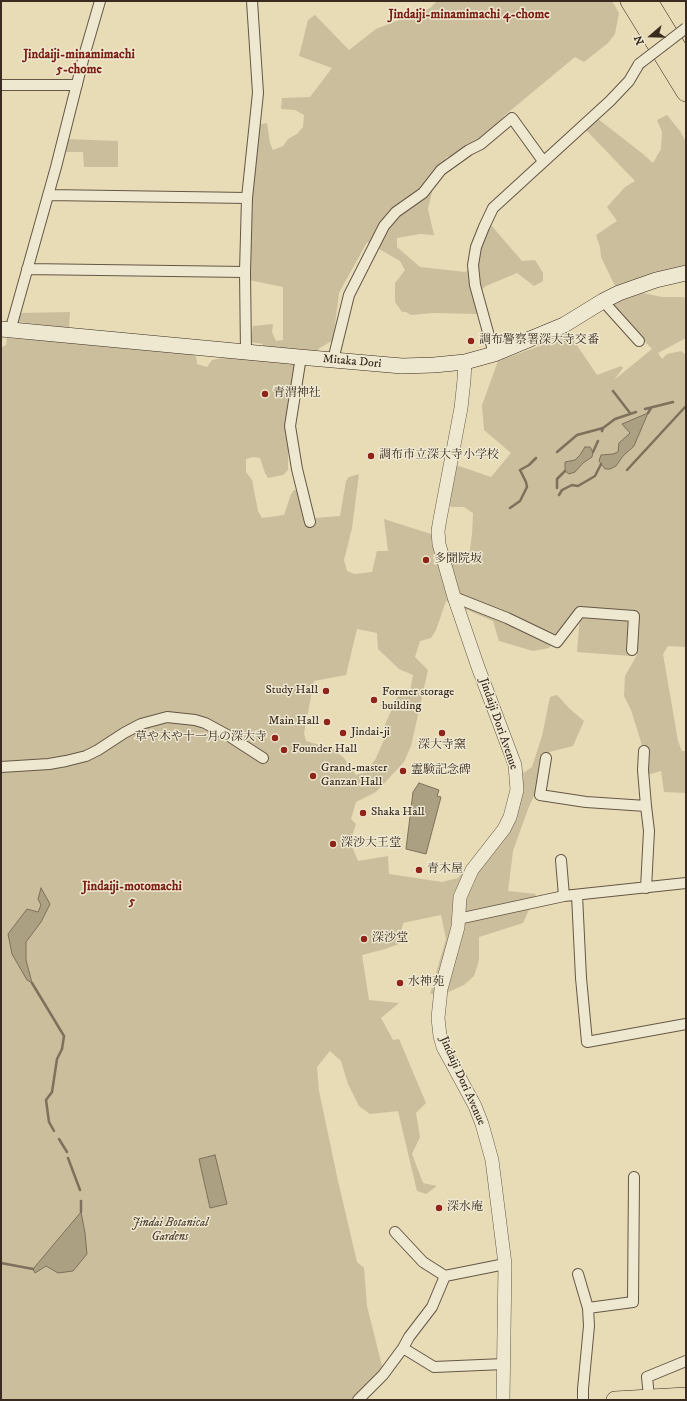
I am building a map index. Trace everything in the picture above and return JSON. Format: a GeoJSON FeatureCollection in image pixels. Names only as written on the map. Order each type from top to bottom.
{"type":"FeatureCollection","features":[{"type":"Feature","properties":{"kind":"highway"},"geometry":{"type":"LineString","coordinates":[[630,1],[686,92]]}},
{"type":"Feature","properties":{"kind":"highway"},"geometry":{"type":"LineString","coordinates":[[648,1],[686,63]]}},
{"type":"Feature","properties":{"kind":"main road","name":"Mitaka Dori"},"geometry":{"type":"LineString","coordinates":[[6,330],[413,366],[465,362],[494,354],[564,325],[619,293],[686,273]]}},
{"type":"Feature","properties":{"kind":"main road"},"geometry":{"type":"LineString","coordinates":[[615,1400],[686,1396]]}},
{"type":"Feature","properties":{"kind":"street"},"geometry":{"type":"LineString","coordinates":[[6,330],[27,269],[100,1]]}},
{"type":"Feature","properties":{"kind":"street"},"geometry":{"type":"LineString","coordinates":[[246,352],[245,272],[247,198],[258,93],[252,1]]}},
{"type":"Feature","properties":{"kind":"street"},"geometry":{"type":"LineString","coordinates":[[494,354],[475,285],[473,265],[476,247],[493,208],[610,101],[629,81],[639,64],[686,28]]}},
{"type":"Feature","properties":{"kind":"street"},"geometry":{"type":"LineString","coordinates":[[1,85],[77,85]]}},
{"type":"Feature","properties":{"kind":"street"},"geometry":{"type":"LineString","coordinates":[[333,360],[349,295],[384,226],[396,212],[423,193],[441,170],[469,150],[481,144],[512,118],[543,161]]}},
{"type":"Feature","properties":{"kind":"street"},"geometry":{"type":"LineString","coordinates":[[48,195],[247,198]]}},
{"type":"Feature","properties":{"kind":"street"},"geometry":{"type":"LineString","coordinates":[[27,269],[245,272]]}},
{"type":"Feature","properties":{"kind":"street"},"geometry":{"type":"LineString","coordinates":[[603,301],[639,341]]}},
{"type":"Feature","properties":{"kind":"street"},"geometry":{"type":"LineString","coordinates":[[299,357],[300,363],[290,426],[297,469],[310,522]]}},
{"type":"Feature","properties":{"kind":"street","name":"Jindaiji Dori Avenue"},"geometry":{"type":"LineString","coordinates":[[465,362],[461,408],[438,531],[441,555],[454,597],[478,667],[515,765],[517,790],[510,817],[504,829],[472,870],[465,882],[460,897],[458,927],[440,998],[438,1018],[439,1029],[444,1046],[475,1106],[489,1147],[505,1264],[504,1400]]}},
{"type":"Feature","properties":{"kind":"street"},"geometry":{"type":"LineString","coordinates":[[454,597],[507,618],[557,642],[580,612],[634,616],[632,650]]}},
{"type":"Feature","properties":{"kind":"street"},"geometry":{"type":"LineString","coordinates":[[1,767],[49,764],[86,756],[141,724],[167,717],[195,720],[205,724],[229,736],[263,758]]}},
{"type":"Feature","properties":{"kind":"street"},"geometry":{"type":"LineString","coordinates":[[644,751],[646,806],[649,830],[646,888]]}},
{"type":"Feature","properties":{"kind":"street"},"geometry":{"type":"LineString","coordinates":[[546,758],[540,795],[586,802],[646,806]]}},
{"type":"Feature","properties":{"kind":"street"},"geometry":{"type":"LineString","coordinates":[[561,860],[564,896]]}},
{"type":"Feature","properties":{"kind":"street"},"geometry":{"type":"LineString","coordinates":[[458,919],[564,896],[686,883]]}},
{"type":"Feature","properties":{"kind":"street"},"geometry":{"type":"LineString","coordinates":[[578,895],[581,978],[587,1042],[686,1024]]}},
{"type":"Feature","properties":{"kind":"street"},"geometry":{"type":"LineString","coordinates":[[588,1308],[633,1302],[634,1177]]}},
{"type":"Feature","properties":{"kind":"street"},"geometry":{"type":"LineString","coordinates":[[395,1232],[423,1262],[446,1276],[505,1264]]}},
{"type":"Feature","properties":{"kind":"street"},"geometry":{"type":"LineString","coordinates":[[578,1274],[588,1308],[589,1326],[583,1400]]}},
{"type":"Feature","properties":{"kind":"street"},"geometry":{"type":"LineString","coordinates":[[358,1400],[383,1375],[403,1348],[409,1337],[432,1307],[446,1276]]}},
{"type":"Feature","properties":{"kind":"street"},"geometry":{"type":"LineString","coordinates":[[403,1348],[434,1367],[504,1364]]}},
{"type":"Feature","properties":{"kind":"street"},"geometry":{"type":"LineString","coordinates":[[649,1397],[647,1377],[686,1361]]}},
{"type":"Feature","properties":{"kind":"green space","name":"Jindai Botanical Gardens"},"geometry":{"type":"Polygon","coordinates":[[[437,1],[612,1],[619,13],[615,34],[608,43],[584,62],[575,57],[505,115],[487,135],[456,156],[447,157],[437,170],[428,209],[434,235],[420,234],[397,238],[397,247],[420,267],[465,272],[467,271],[490,224],[522,261],[535,260],[543,273],[543,281],[534,286],[517,273],[486,286],[475,295],[478,314],[433,313],[411,315],[406,312],[402,312],[395,302],[395,283],[405,270],[400,261],[367,242],[339,293],[333,340],[320,348],[304,362],[288,411],[288,470],[283,475],[268,478],[260,458],[253,457],[246,459],[246,472],[252,480],[258,511],[262,518],[284,515],[291,494],[294,490],[308,490],[315,518],[340,516],[346,481],[349,477],[359,474],[352,528],[344,560],[347,571],[355,574],[372,572],[377,551],[388,551],[384,519],[434,535],[440,574],[449,567],[447,559],[461,559],[469,557],[472,534],[473,513],[464,507],[451,507],[447,496],[453,464],[491,477],[511,453],[484,430],[482,405],[498,361],[570,335],[597,375],[621,366],[623,368],[614,380],[652,349],[609,304],[643,293],[662,297],[686,298],[686,338],[658,353],[662,359],[667,354],[681,351],[686,355],[686,647],[668,646],[663,654],[678,741],[682,751],[686,751],[686,793],[664,792],[661,771],[644,776],[641,742],[631,710],[624,696],[625,676],[637,655],[637,612],[576,611],[549,648],[533,651],[499,641],[493,621],[446,601],[436,630],[431,638],[420,641],[415,657],[428,670],[411,746],[404,762],[376,792],[356,802],[351,819],[356,824],[350,842],[358,861],[388,856],[389,874],[442,882],[458,878],[481,850],[506,815],[513,780],[532,767],[542,736],[550,697],[557,695],[584,721],[573,746],[549,752],[538,787],[528,809],[513,851],[508,891],[536,894],[523,923],[479,937],[479,960],[474,976],[464,985],[448,992],[430,994],[446,939],[441,915],[403,923],[399,944],[362,955],[369,1000],[399,1003],[381,1018],[393,1040],[399,1039],[426,1103],[416,1113],[420,1137],[412,1154],[423,1183],[437,1186],[426,1194],[417,1191],[398,1111],[370,1114],[359,1106],[348,1084],[341,1061],[330,1051],[317,1067],[319,1091],[338,1181],[357,1262],[364,1268],[367,1306],[383,1370],[350,1400],[1,1400],[1,348],[6,345],[7,338],[174,351],[192,349],[193,355],[196,357],[197,364],[207,367],[212,360],[242,355],[262,356],[263,344],[250,342],[253,326],[273,324],[272,332],[276,341],[283,340],[283,287],[249,280],[255,149],[258,125],[267,123],[270,143],[273,150],[283,146],[288,139],[297,134],[303,127],[304,115],[295,110],[281,109],[282,98],[310,97],[332,68],[299,56],[308,20],[315,15],[349,50],[376,29],[430,8],[437,1]],[[357,629],[346,675],[314,681],[304,733],[306,741],[333,749],[344,758],[356,775],[365,772],[375,760],[386,735],[384,727],[399,693],[410,691],[413,675],[399,669],[378,649],[377,633],[357,629]]]}},
{"type":"Feature","properties":{"kind":"green space"},"geometry":{"type":"Polygon","coordinates":[[[667,115],[680,131],[686,142],[686,268],[616,288],[601,257],[600,247],[596,235],[617,221],[607,207],[625,187],[635,181],[586,130],[598,119],[653,163],[661,149],[662,132],[657,120],[667,115]]]}},
{"type":"Feature","properties":{"kind":"green space"},"geometry":{"type":"Polygon","coordinates":[[[65,139],[118,141],[118,167],[84,167],[83,152],[62,152],[65,139]]]}},
{"type":"Feature","properties":{"kind":"green space"},"geometry":{"type":"Polygon","coordinates":[[[70,312],[69,328],[18,322],[19,313],[70,312]]]}},
{"type":"Feature","properties":{"kind":"green space"},"geometry":{"type":"Polygon","coordinates":[[[580,615],[630,618],[630,656],[577,652],[580,615]]]}},
{"type":"Feature","properties":{"kind":"shaded area"},"geometry":{"type":"Polygon","coordinates":[[[648,413],[634,446],[623,456],[616,466],[610,469],[605,469],[599,461],[601,455],[618,452],[619,443],[630,433],[622,424],[648,413]]]}},
{"type":"Feature","properties":{"kind":"shaded area"},"geometry":{"type":"Polygon","coordinates":[[[585,447],[590,447],[593,452],[592,457],[583,463],[575,472],[569,474],[565,471],[565,462],[575,460],[585,447]]]}},
{"type":"Feature","properties":{"kind":"shaded area"},"geometry":{"type":"Polygon","coordinates":[[[419,783],[439,790],[437,796],[441,797],[426,854],[406,849],[413,792],[419,783]]]}},
{"type":"Feature","properties":{"kind":"shaded area"},"geometry":{"type":"Polygon","coordinates":[[[41,888],[50,904],[41,922],[26,942],[26,960],[32,983],[27,980],[12,954],[8,934],[27,909],[38,912],[41,905],[38,899],[41,888]]]}},
{"type":"Feature","properties":{"kind":"shaded area"},"geometry":{"type":"Polygon","coordinates":[[[215,1155],[227,1204],[210,1208],[199,1159],[215,1155]]]}},
{"type":"Feature","properties":{"kind":"shaded area"},"geometry":{"type":"Polygon","coordinates":[[[81,1212],[87,1254],[73,1271],[58,1273],[46,1266],[35,1273],[33,1269],[81,1212]]]}},
{"type":"Feature","properties":{"kind":"waterway"},"geometry":{"type":"LineString","coordinates":[[613,391],[630,413]]}},
{"type":"Feature","properties":{"kind":"waterway"},"geometry":{"type":"LineString","coordinates":[[645,409],[673,402]]}},
{"type":"Feature","properties":{"kind":"waterway"},"geometry":{"type":"LineString","coordinates":[[627,470],[686,406]]}},
{"type":"Feature","properties":{"kind":"waterway"},"geometry":{"type":"LineString","coordinates":[[648,413],[651,408]]}},
{"type":"Feature","properties":{"kind":"waterway"},"geometry":{"type":"LineString","coordinates":[[602,431],[603,428],[615,419],[636,412]]}},
{"type":"Feature","properties":{"kind":"waterway"},"geometry":{"type":"LineString","coordinates":[[557,452],[577,435],[603,428]]}},
{"type":"Feature","properties":{"kind":"waterway"},"geometry":{"type":"LineString","coordinates":[[593,452],[598,441]]}},
{"type":"Feature","properties":{"kind":"waterway"},"geometry":{"type":"LineString","coordinates":[[510,508],[520,501],[527,487],[520,470],[529,465],[536,458]]}},
{"type":"Feature","properties":{"kind":"waterway"},"geometry":{"type":"LineString","coordinates":[[559,495],[562,490],[572,485],[578,486],[595,476],[601,464]]}},
{"type":"Feature","properties":{"kind":"waterway"},"geometry":{"type":"LineString","coordinates":[[557,488],[557,479],[565,471]]}},
{"type":"Feature","properties":{"kind":"waterway"},"geometry":{"type":"LineString","coordinates":[[32,983],[64,1036],[62,1049],[57,1059],[52,1092],[46,1100],[49,1122],[54,1131]]}},
{"type":"Feature","properties":{"kind":"waterway"},"geometry":{"type":"LineString","coordinates":[[59,1139],[67,1152]]}},
{"type":"Feature","properties":{"kind":"waterway"},"geometry":{"type":"LineString","coordinates":[[68,1158],[80,1190]]}},
{"type":"Feature","properties":{"kind":"waterway"},"geometry":{"type":"LineString","coordinates":[[81,1201],[81,1212]]}},
{"type":"Feature","properties":{"kind":"waterway"},"geometry":{"type":"LineString","coordinates":[[1,1263],[33,1269]]}},
{"type":"Feature","properties":{"kind":"place","name":"調布警察署深大寺交番"},"geometry":{"type":"Point","coordinates":[471,341]}},
{"type":"Feature","properties":{"kind":"place","name":"青渭神社"},"geometry":{"type":"Point","coordinates":[265,394]}},
{"type":"Feature","properties":{"kind":"place","name":"調布市立深大寺小学校"},"geometry":{"type":"Point","coordinates":[371,456]}},
{"type":"Feature","properties":{"kind":"place","name":"多聞院坂"},"geometry":{"type":"Point","coordinates":[426,560]}},
{"type":"Feature","properties":{"kind":"place","name":"Study Hall"},"geometry":{"type":"Point","coordinates":[326,691]}},
{"type":"Feature","properties":{"kind":"place","name":"Former storage building"},"geometry":{"type":"Point","coordinates":[374,700]}},
{"type":"Feature","properties":{"kind":"place","name":"Main Hall"},"geometry":{"type":"Point","coordinates":[327,722]}},
{"type":"Feature","properties":{"kind":"place","name":"Jindai-ji"},"geometry":{"type":"Point","coordinates":[343,733]}},
{"type":"Feature","properties":{"kind":"place","name":"深大寺窯"},"geometry":{"type":"Point","coordinates":[442,733]}},
{"type":"Feature","properties":{"kind":"place","name":"草や木や十一月の深大寺"},"geometry":{"type":"Point","coordinates":[275,738]}},
{"type":"Feature","properties":{"kind":"place","name":"Founder Hall"},"geometry":{"type":"Point","coordinates":[284,750]}},
{"type":"Feature","properties":{"kind":"place","name":"霊験記念碑"},"geometry":{"type":"Point","coordinates":[403,771]}},
{"type":"Feature","properties":{"kind":"place","name":"Grand-master Ganzan Hall"},"geometry":{"type":"Point","coordinates":[313,776]}},
{"type":"Feature","properties":{"kind":"place","name":"Shaka Hall"},"geometry":{"type":"Point","coordinates":[363,813]}},
{"type":"Feature","properties":{"kind":"place","name":"深沙大王堂"},"geometry":{"type":"Point","coordinates":[333,844]}},
{"type":"Feature","properties":{"kind":"place","name":"青木屋"},"geometry":{"type":"Point","coordinates":[419,870]}},
{"type":"Feature","properties":{"kind":"place","name":"深沙堂"},"geometry":{"type":"Point","coordinates":[364,939]}},
{"type":"Feature","properties":{"kind":"place","name":"水神苑"},"geometry":{"type":"Point","coordinates":[400,983]}},
{"type":"Feature","properties":{"kind":"place","name":"深水庵"},"geometry":{"type":"Point","coordinates":[439,1208]}},
{"type":"Feature","properties":{"kind":"district","name":"Jindaiji-minamimachi 4-chome"},"geometry":{"type":"Point","coordinates":[469,15]}},
{"type":"Feature","properties":{"kind":"district","name":"Jindaiji-minamimachi 5-chome"},"geometry":{"type":"Point","coordinates":[79,62]}},
{"type":"Feature","properties":{"kind":"district","name":"Jindaiji-motomachi 5"},"geometry":{"type":"Point","coordinates":[132,894]}}]}
